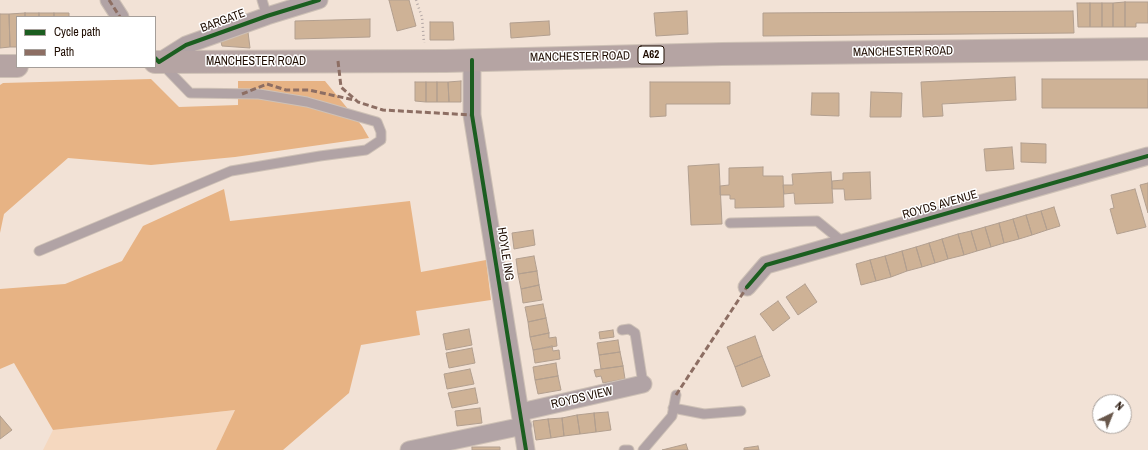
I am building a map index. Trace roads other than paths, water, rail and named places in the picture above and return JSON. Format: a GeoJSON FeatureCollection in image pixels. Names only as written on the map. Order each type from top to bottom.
{"type":"FeatureCollection","features":[{"type":"Feature","properties":{"kind":"main road","name":"MANCHESTER ROAD"},"geometry":{"type":"LineString","coordinates":[[156,61],[424,61],[722,54],[1148,49]]}},
{"type":"Feature","properties":{"kind":"main road"},"geometry":{"type":"LineString","coordinates":[[0,66],[16,66]]}},
{"type":"Feature","properties":{"kind":"street"},"geometry":{"type":"LineString","coordinates":[[109,0],[119,16]]}},
{"type":"Feature","properties":{"kind":"street","name":"BARGATE"},"geometry":{"type":"LineString","coordinates":[[156,61],[186,46],[267,16],[319,0]]}},
{"type":"Feature","properties":{"kind":"street","name":"HOYLE ING"},"geometry":{"type":"LineString","coordinates":[[472,60],[472,115],[526,450]]}},
{"type":"Feature","properties":{"kind":"street","name":"ROYDS AVENUE"},"geometry":{"type":"LineString","coordinates":[[747,287],[766,265],[1148,156]]}},
{"type":"Feature","properties":{"kind":"street","name":"ROYDS VIEW"},"geometry":{"type":"LineString","coordinates":[[409,450],[434,448],[522,419],[643,384]]}},
{"type":"Feature","properties":{"kind":"lane"},"geometry":{"type":"LineString","coordinates":[[262,0],[267,16]]}},
{"type":"Feature","properties":{"kind":"lane"},"geometry":{"type":"LineString","coordinates":[[39,250],[231,171],[366,150],[381,140],[381,132],[377,122],[307,102],[259,94],[190,93],[156,61]]}},
{"type":"Feature","properties":{"kind":"lane"},"geometry":{"type":"LineString","coordinates":[[730,223],[817,220],[844,243]]}},
{"type":"Feature","properties":{"kind":"lane"},"geometry":{"type":"LineString","coordinates":[[622,330],[628,329],[635,333],[643,384]]}},
{"type":"Feature","properties":{"kind":"lane"},"geometry":{"type":"LineString","coordinates":[[643,450],[672,416],[676,395]]}},
{"type":"Feature","properties":{"kind":"lane"},"geometry":{"type":"LineString","coordinates":[[673,408],[704,414],[741,411]]}},
{"type":"Feature","properties":{"kind":"lane"},"geometry":{"type":"LineString","coordinates":[[624,450],[629,450]]}}]}
